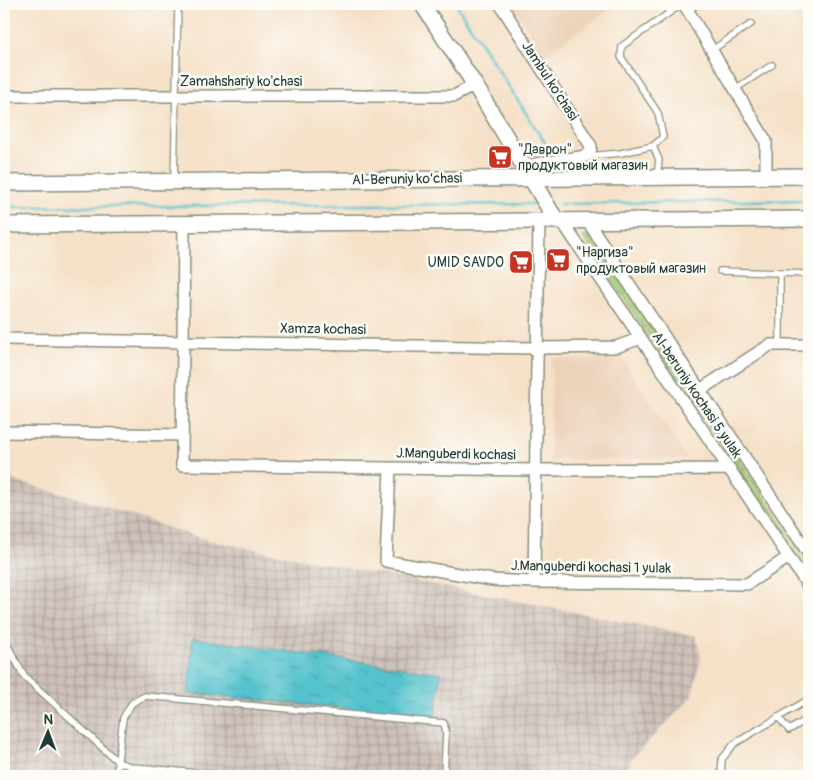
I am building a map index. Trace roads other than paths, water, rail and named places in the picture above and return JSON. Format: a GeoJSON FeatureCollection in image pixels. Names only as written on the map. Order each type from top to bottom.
{"type":"FeatureCollection","features":[{"type":"Feature","properties":{"kind":"main road"},"geometry":{"type":"LineString","coordinates":[[422,4],[475,85],[558,220]]}},
{"type":"Feature","properties":{"kind":"main road","name":"Al-Beruniy ko’chasi"},"geometry":{"type":"LineString","coordinates":[[4,182],[174,181],[528,172],[657,176],[809,176]]}},
{"type":"Feature","properties":{"kind":"main road"},"geometry":{"type":"LineString","coordinates":[[4,225],[809,219]]}},
{"type":"Feature","properties":{"kind":"street","name":"Jambul ko'chasi"},"geometry":{"type":"LineString","coordinates":[[500,4],[591,146],[590,153],[586,156]]}},
{"type":"Feature","properties":{"kind":"street"},"geometry":{"type":"LineString","coordinates":[[688,5],[712,50],[766,141],[766,175]]}},
{"type":"Feature","properties":{"kind":"street","name":"Zamahshariy ko'chasi"},"geometry":{"type":"LineString","coordinates":[[4,96],[454,96],[475,85]]}},
{"type":"Feature","properties":{"kind":"street"},"geometry":{"type":"LineString","coordinates":[[528,172],[586,156]]}},
{"type":"Feature","properties":{"kind":"street"},"geometry":{"type":"LineString","coordinates":[[534,582],[539,220]]}},
{"type":"Feature","properties":{"kind":"street","name":"Al-beruniy kochasi 5 yulak"},"geometry":{"type":"LineString","coordinates":[[558,220],[641,338],[809,587]]}},
{"type":"Feature","properties":{"kind":"street","name":"Al-beruniy kochasi 5 yulak"},"geometry":{"type":"LineString","coordinates":[[586,220],[809,554]]}},
{"type":"Feature","properties":{"kind":"street"},"geometry":{"type":"LineString","coordinates":[[4,432],[182,435],[184,223]]}},
{"type":"Feature","properties":{"kind":"street","name":"Xamza kochasi"},"geometry":{"type":"LineString","coordinates":[[4,339],[537,348],[616,347],[641,338]]}},
{"type":"Feature","properties":{"kind":"street","name":"Al-beruniy kochasi 5 yulak"},"geometry":{"type":"LineString","coordinates":[[700,390],[770,345],[809,345]]}},
{"type":"Feature","properties":{"kind":"street","name":"J.Manguberdi kochasi"},"geometry":{"type":"LineString","coordinates":[[182,435],[182,465],[535,470],[730,469]]}},
{"type":"Feature","properties":{"kind":"street","name":"J.Manguberdi kochasi 1 yulak"},"geometry":{"type":"LineString","coordinates":[[390,468],[386,561],[492,580],[747,584],[789,557]]}},
{"type":"Feature","properties":{"kind":"lane"},"geometry":{"type":"LineString","coordinates":[[174,181],[178,4]]}},
{"type":"Feature","properties":{"kind":"lane"},"geometry":{"type":"LineString","coordinates":[[586,156],[621,153],[653,146],[663,137],[658,113],[621,57],[622,46],[688,5]]}},
{"type":"Feature","properties":{"kind":"lane"},"geometry":{"type":"LineString","coordinates":[[712,50],[751,24]]}},
{"type":"Feature","properties":{"kind":"lane"},"geometry":{"type":"LineString","coordinates":[[735,89],[772,65]]}},
{"type":"Feature","properties":{"kind":"lane"},"geometry":{"type":"LineString","coordinates":[[653,146],[659,160],[657,176]]}},
{"type":"Feature","properties":{"kind":"lane"},"geometry":{"type":"LineString","coordinates":[[720,271],[809,274]]}},
{"type":"Feature","properties":{"kind":"lane"},"geometry":{"type":"LineString","coordinates":[[780,273],[780,345]]}},
{"type":"Feature","properties":{"kind":"lane"},"geometry":{"type":"LineString","coordinates":[[4,639],[24,676],[118,762],[132,767],[230,776]]}},
{"type":"Feature","properties":{"kind":"lane"},"geometry":{"type":"LineString","coordinates":[[116,776],[123,718],[132,703],[145,696],[444,723],[446,733],[444,776]]}},
{"type":"Feature","properties":{"kind":"lane"},"geometry":{"type":"LineString","coordinates":[[721,776],[722,759],[734,744],[809,699]]}},
{"type":"Feature","properties":{"kind":"lane"},"geometry":{"type":"LineString","coordinates":[[778,717],[789,730],[809,718]]}},
{"type":"Feature","properties":{"kind":"water"},"geometry":{"type":"Polygon","coordinates":[[[193,638],[441,673],[435,717],[188,693],[193,638]]]}},
{"type":"Feature","properties":{"kind":"waterway"},"geometry":{"type":"LineString","coordinates":[[456,4],[547,146]]}},
{"type":"Feature","properties":{"kind":"waterway"},"geometry":{"type":"LineString","coordinates":[[560,204],[809,200]]}},
{"type":"Feature","properties":{"kind":"waterway"},"geometry":{"type":"LineString","coordinates":[[4,207],[534,204]]}},
{"type":"Feature","properties":{"kind":"place","name":"\"Даврон\" продуктовый магазин"},"geometry":{"type":"Point","coordinates":[500,157]}},
{"type":"Feature","properties":{"kind":"place","name":"\"Наргиза\" продуктовый магазин"},"geometry":{"type":"Point","coordinates":[558,260]}},
{"type":"Feature","properties":{"kind":"place","name":"UMID SAVDO"},"geometry":{"type":"Point","coordinates":[521,262]}}]}
